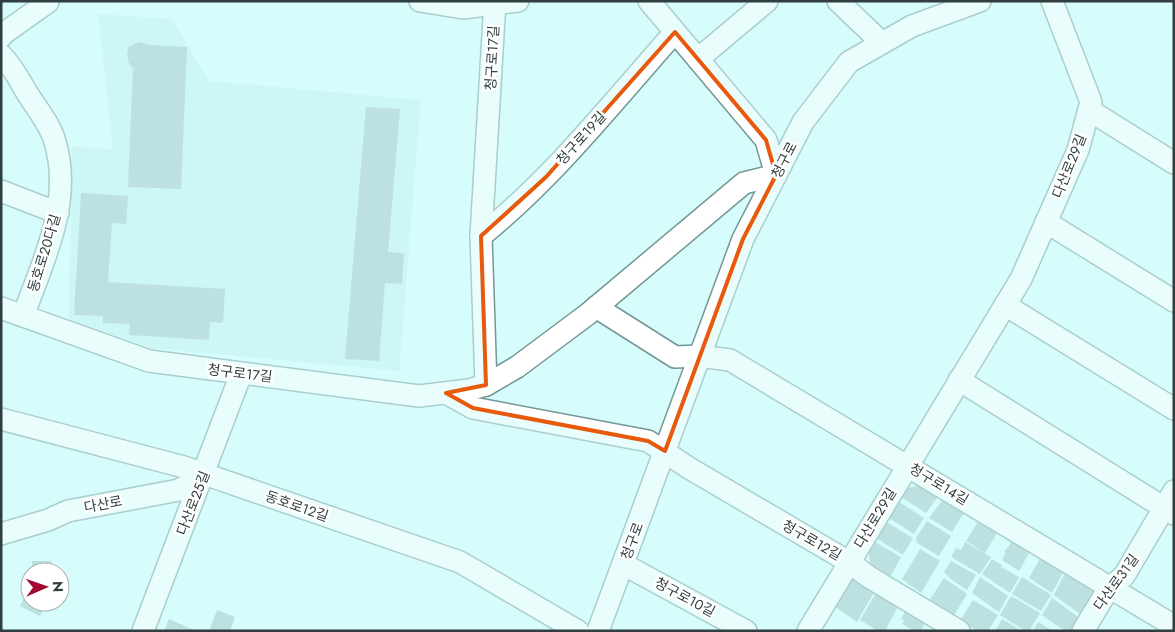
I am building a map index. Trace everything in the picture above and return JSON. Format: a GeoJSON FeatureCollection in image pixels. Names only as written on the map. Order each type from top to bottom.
{"type":"FeatureCollection","features":[{"type":"Feature","properties":{"kind":"street"},"geometry":{"type":"LineString","coordinates":[[420,1],[463,8],[518,1]]}},
{"type":"Feature","properties":{"kind":"street"},"geometry":{"type":"LineString","coordinates":[[649,1],[766,140],[776,175]]}},
{"type":"Feature","properties":{"kind":"street"},"geometry":{"type":"LineString","coordinates":[[698,59],[767,1]]}},
{"type":"Feature","properties":{"kind":"street"},"geometry":{"type":"LineString","coordinates":[[838,1],[882,43]]}},
{"type":"Feature","properties":{"kind":"street","name":"청구로"},"geometry":{"type":"LineString","coordinates":[[598,631],[743,239],[803,122],[849,62],[912,26],[933,10],[980,1]]}},
{"type":"Feature","properties":{"kind":"street","name":"다산로29길"},"geometry":{"type":"LineString","coordinates":[[808,631],[1021,278],[1078,150],[1091,102],[1052,1]]}},
{"type":"Feature","properties":{"kind":"street"},"geometry":{"type":"LineString","coordinates":[[1,37],[48,2]]}},
{"type":"Feature","properties":{"kind":"street","name":"청구로17길"},"geometry":{"type":"LineString","coordinates":[[486,385],[481,236],[495,3]]}},
{"type":"Feature","properties":{"kind":"street","name":"청구로19길"},"geometry":{"type":"LineString","coordinates":[[481,236],[546,177],[675,32]]}},
{"type":"Feature","properties":{"kind":"street","name":"동호로20다길"},"geometry":{"type":"LineString","coordinates":[[1,55],[41,115],[55,142],[60,177],[58,213],[23,316]]}},
{"type":"Feature","properties":{"kind":"street"},"geometry":{"type":"LineString","coordinates":[[1089,110],[1174,163]]}},
{"type":"Feature","properties":{"kind":"street","name":"청구로17길"},"geometry":{"type":"LineString","coordinates":[[1,308],[149,360],[241,374],[419,396],[469,390],[486,385],[517,367],[596,307],[744,183],[776,175]]}},
{"type":"Feature","properties":{"kind":"street"},"geometry":{"type":"LineString","coordinates":[[1,192],[58,213]]}},
{"type":"Feature","properties":{"kind":"street"},"geometry":{"type":"LineString","coordinates":[[1046,222],[1174,301]]}},
{"type":"Feature","properties":{"kind":"street"},"geometry":{"type":"LineString","coordinates":[[1004,305],[1174,408]]}},
{"type":"Feature","properties":{"kind":"street"},"geometry":{"type":"LineString","coordinates":[[596,307],[675,357],[699,356]]}},
{"type":"Feature","properties":{"kind":"street","name":"청구로14길"},"geometry":{"type":"LineString","coordinates":[[699,356],[730,360],[1174,626]]}},
{"type":"Feature","properties":{"kind":"street","name":"다산로25길"},"geometry":{"type":"LineString","coordinates":[[143,631],[241,374]]}},
{"type":"Feature","properties":{"kind":"street"},"geometry":{"type":"LineString","coordinates":[[959,380],[1170,505]]}},
{"type":"Feature","properties":{"kind":"street"},"geometry":{"type":"LineString","coordinates":[[446,393],[472,408],[648,441],[664,451]]}},
{"type":"Feature","properties":{"kind":"street","name":"동호로12길"},"geometry":{"type":"LineString","coordinates":[[1,419],[204,474],[460,562],[578,631]]}},
{"type":"Feature","properties":{"kind":"street","name":"청구로12길"},"geometry":{"type":"LineString","coordinates":[[664,451],[689,468],[849,562],[869,577],[959,631]]}},
{"type":"Feature","properties":{"kind":"street","name":"다산로"},"geometry":{"type":"LineString","coordinates":[[1,534],[68,512],[179,490],[204,474]]}},
{"type":"Feature","properties":{"kind":"street","name":"다산로31길"},"geometry":{"type":"LineString","coordinates":[[1083,631],[1109,588],[1124,576],[1170,505]]}},
{"type":"Feature","properties":{"kind":"street","name":"청구로10길"},"geometry":{"type":"LineString","coordinates":[[623,564],[746,631]]}},
{"type":"Feature","properties":{"kind":"highlighted area"},"geometry":{"type":"Polygon","coordinates":[[[675,32],[766,140],[776,175],[743,239],[665,451],[648,441],[473,408],[446,393],[486,385],[481,236],[546,177],[675,32]]]}},
{"type":"Feature","properties":{"kind":"shaded area"},"geometry":{"type":"Polygon","coordinates":[[[98,14],[172,19],[209,81],[421,100],[399,371],[151,348],[69,321],[72,146],[113,150],[98,14]]]}},
{"type":"Feature","properties":{"kind":"building"},"geometry":{"type":"Polygon","coordinates":[[[139,42],[150,45],[187,47],[181,189],[128,187],[133,68],[129,64],[127,53],[129,47],[139,42]]]}},
{"type":"Feature","properties":{"kind":"building"},"geometry":{"type":"Polygon","coordinates":[[[366,107],[400,109],[388,252],[404,253],[402,284],[385,283],[379,361],[345,359],[366,107]]]}},
{"type":"Feature","properties":{"kind":"building"},"geometry":{"type":"Polygon","coordinates":[[[81,193],[128,196],[126,224],[112,223],[108,282],[225,289],[223,323],[210,322],[209,340],[129,335],[130,324],[103,323],[103,316],[74,315],[81,193]]]}},
{"type":"Feature","properties":{"kind":"building"},"geometry":{"type":"Polygon","coordinates":[[[925,484],[940,494],[926,513],[901,497],[907,488],[925,484]]]}},
{"type":"Feature","properties":{"kind":"building"},"geometry":{"type":"Polygon","coordinates":[[[944,498],[965,511],[952,532],[929,518],[944,498]]]}},
{"type":"Feature","properties":{"kind":"building"},"geometry":{"type":"Polygon","coordinates":[[[898,501],[924,518],[914,534],[886,516],[898,501]]]}},
{"type":"Feature","properties":{"kind":"building"},"geometry":{"type":"Polygon","coordinates":[[[883,520],[913,538],[903,555],[873,536],[883,520]]]}},
{"type":"Feature","properties":{"kind":"building"},"geometry":{"type":"Polygon","coordinates":[[[979,520],[998,532],[985,553],[966,541],[979,520]]]}},
{"type":"Feature","properties":{"kind":"building"},"geometry":{"type":"Polygon","coordinates":[[[927,521],[951,536],[939,556],[917,543],[916,538],[927,521]]]}},
{"type":"Feature","properties":{"kind":"building"},"geometry":{"type":"Polygon","coordinates":[[[1014,539],[1032,548],[1019,571],[1002,560],[1006,553],[1004,552],[1014,539]]]}},
{"type":"Feature","properties":{"kind":"building"},"geometry":{"type":"Polygon","coordinates":[[[875,542],[901,557],[889,579],[870,568],[869,550],[875,542]]]}},
{"type":"Feature","properties":{"kind":"building"},"geometry":{"type":"Polygon","coordinates":[[[965,542],[991,557],[980,574],[951,557],[956,548],[961,550],[965,542]]]}},
{"type":"Feature","properties":{"kind":"building"},"geometry":{"type":"Polygon","coordinates":[[[920,549],[940,561],[921,593],[902,579],[920,549]]]}},
{"type":"Feature","properties":{"kind":"building"},"geometry":{"type":"Polygon","coordinates":[[[1042,555],[1065,569],[1052,593],[1029,578],[1042,555]]]}},
{"type":"Feature","properties":{"kind":"building"},"geometry":{"type":"Polygon","coordinates":[[[992,559],[1002,565],[1001,567],[1019,577],[1010,593],[982,574],[992,559]]]}},
{"type":"Feature","properties":{"kind":"building"},"geometry":{"type":"Polygon","coordinates":[[[32,561],[52,561],[52,562],[32,561]]]}},
{"type":"Feature","properties":{"kind":"building"},"geometry":{"type":"Polygon","coordinates":[[[951,561],[976,575],[967,590],[944,572],[951,561]]]}},
{"type":"Feature","properties":{"kind":"building"},"geometry":{"type":"Polygon","coordinates":[[[1066,571],[1094,588],[1095,599],[1084,617],[1054,595],[1066,571]]]}},
{"type":"Feature","properties":{"kind":"building"},"geometry":{"type":"Polygon","coordinates":[[[850,574],[876,589],[857,622],[834,606],[850,574]]]}},
{"type":"Feature","properties":{"kind":"building"},"geometry":{"type":"Polygon","coordinates":[[[980,577],[1008,596],[999,612],[972,593],[980,577]]]}},
{"type":"Feature","properties":{"kind":"building"},"geometry":{"type":"Polygon","coordinates":[[[1022,577],[1051,595],[1041,611],[1012,594],[1022,577]]]}},
{"type":"Feature","properties":{"kind":"building"},"geometry":{"type":"Polygon","coordinates":[[[944,578],[967,594],[953,617],[929,601],[944,578]]]}},
{"type":"Feature","properties":{"kind":"building"},"geometry":{"type":"Polygon","coordinates":[[[879,588],[901,601],[885,631],[878,631],[860,620],[879,588]]]}},
{"type":"Feature","properties":{"kind":"building"},"geometry":{"type":"Polygon","coordinates":[[[1011,596],[1040,613],[1029,631],[1025,631],[1000,615],[1011,596]]]}},
{"type":"Feature","properties":{"kind":"building"},"geometry":{"type":"Polygon","coordinates":[[[1052,598],[1081,619],[1074,631],[1065,631],[1042,615],[1052,598]]]}},
{"type":"Feature","properties":{"kind":"building"},"geometry":{"type":"Polygon","coordinates":[[[973,600],[998,615],[988,631],[977,631],[960,621],[973,600]]]}},
{"type":"Feature","properties":{"kind":"building"},"geometry":{"type":"Polygon","coordinates":[[[908,606],[928,616],[921,631],[914,631],[902,624],[904,620],[901,619],[908,606]]]}},
{"type":"Feature","properties":{"kind":"building"},"geometry":{"type":"Polygon","coordinates":[[[217,610],[235,617],[230,631],[209,631],[217,610]]]}},
{"type":"Feature","properties":{"kind":"building"},"geometry":{"type":"Polygon","coordinates":[[[32,612],[42,612],[40,616],[32,612]]]}},
{"type":"Feature","properties":{"kind":"building"},"geometry":{"type":"Polygon","coordinates":[[[169,619],[196,631],[164,631],[169,619]]]}},
{"type":"Feature","properties":{"kind":"building"},"geometry":{"type":"Polygon","coordinates":[[[1002,619],[1022,631],[995,631],[1002,619]]]}},
{"type":"Feature","properties":{"kind":"building"},"geometry":{"type":"Polygon","coordinates":[[[1038,622],[1053,631],[1033,631],[1038,622]]]}}]}
